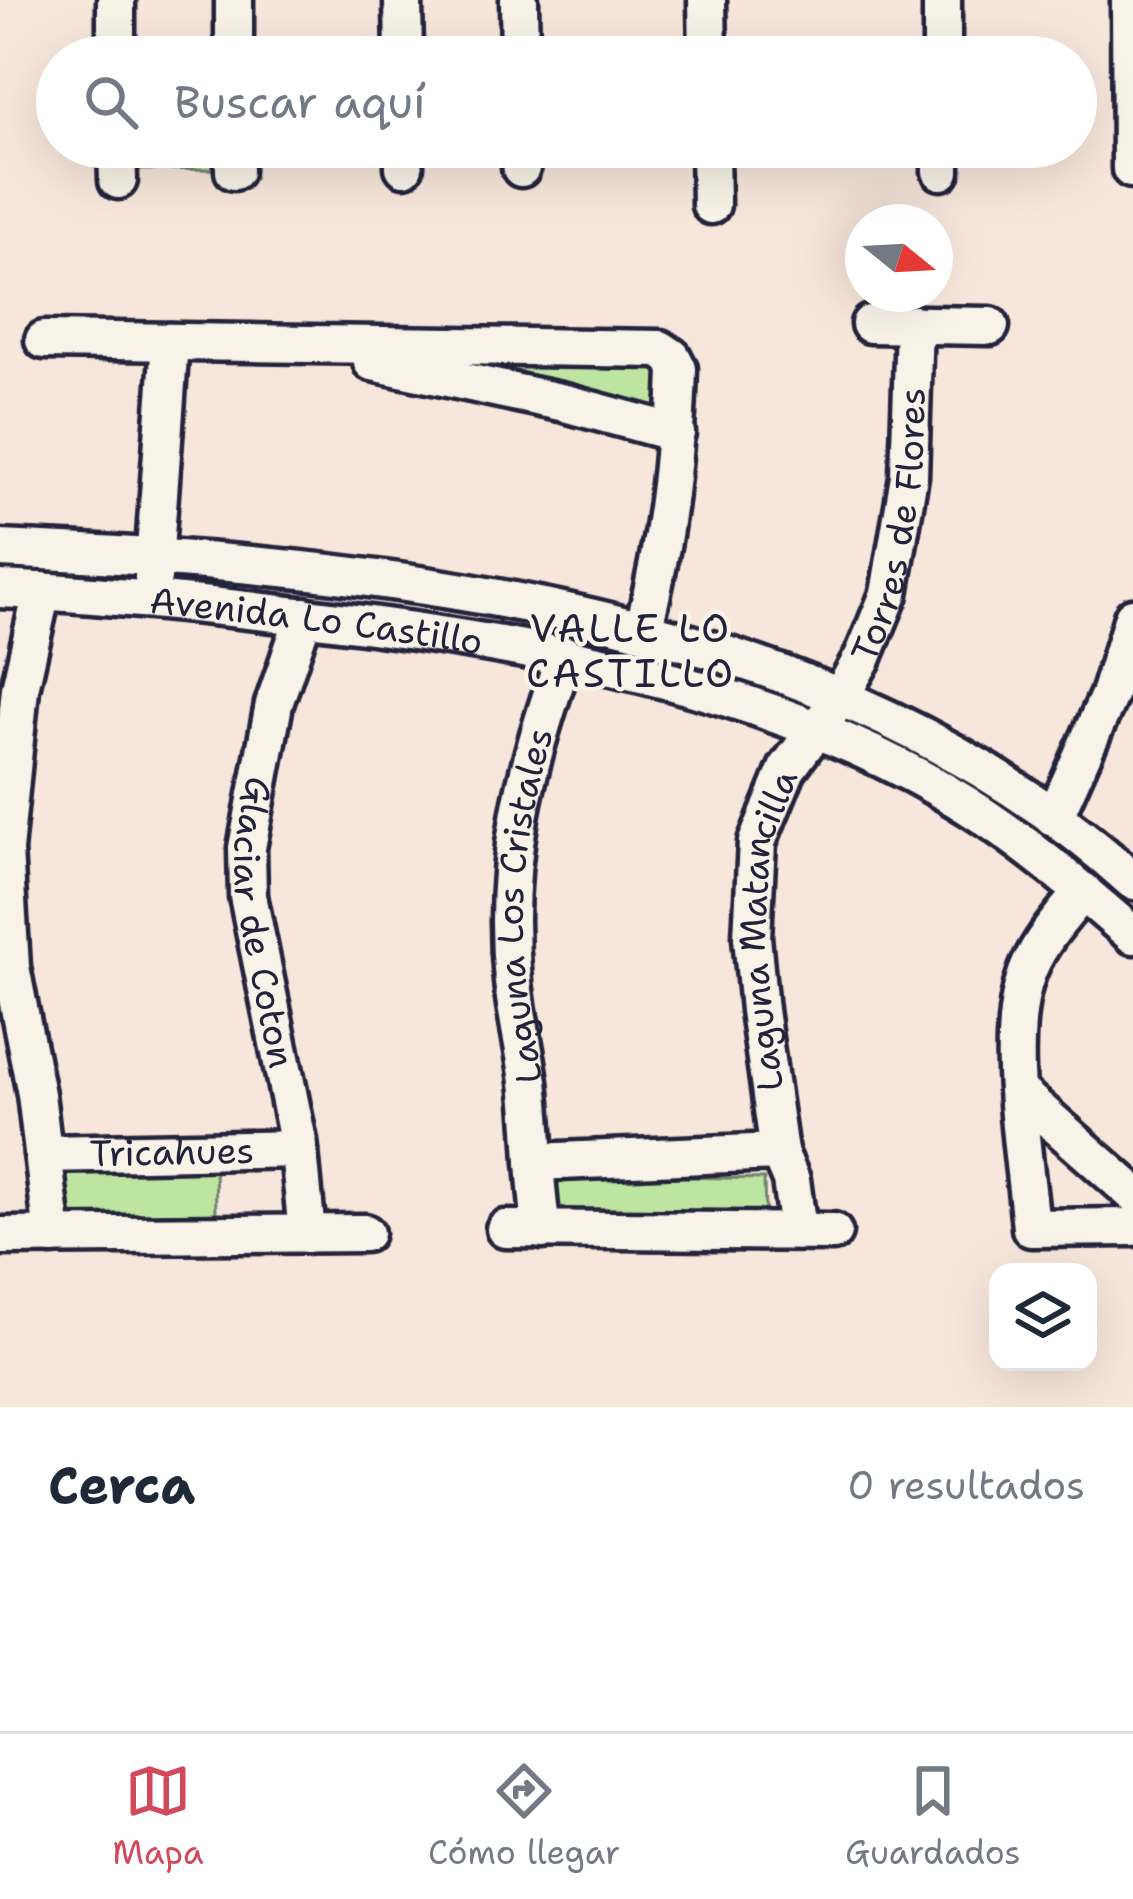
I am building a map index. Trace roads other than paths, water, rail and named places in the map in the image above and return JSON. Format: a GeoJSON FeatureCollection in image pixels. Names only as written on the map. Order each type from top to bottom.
{"type":"FeatureCollection","features":[{"type":"Feature","properties":{"kind":"street"},"geometry":{"type":"LineString","coordinates":[[116,0],[116,36]]}},
{"type":"Feature","properties":{"kind":"street"},"geometry":{"type":"LineString","coordinates":[[234,0],[234,36]]}},
{"type":"Feature","properties":{"kind":"street"},"geometry":{"type":"LineString","coordinates":[[403,0],[404,36]]}},
{"type":"Feature","properties":{"kind":"street"},"geometry":{"type":"LineString","coordinates":[[519,0],[520,36]]}},
{"type":"Feature","properties":{"kind":"street"},"geometry":{"type":"LineString","coordinates":[[707,0],[708,36]]}},
{"type":"Feature","properties":{"kind":"street"},"geometry":{"type":"LineString","coordinates":[[942,0],[942,36]]}},
{"type":"Feature","properties":{"kind":"street"},"geometry":{"type":"LineString","coordinates":[[1130,0],[1131,169]]}},
{"type":"Feature","properties":{"kind":"street"},"geometry":{"type":"LineString","coordinates":[[710,168],[711,205]]}},
{"type":"Feature","properties":{"kind":"street"},"geometry":{"type":"LineString","coordinates":[[870,324],[990,326]]}},
{"type":"Feature","properties":{"kind":"street","name":"Torres de Flores"},"geometry":{"type":"LineString","coordinates":[[828,714],[863,657],[889,594],[909,476],[914,324]]}},
{"type":"Feature","properties":{"kind":"street"},"geometry":{"type":"LineString","coordinates":[[44,340],[660,349],[678,369],[676,433],[664,548],[644,631]]}},
{"type":"Feature","properties":{"kind":"street"},"geometry":{"type":"LineString","coordinates":[[151,598],[170,342]]}},
{"type":"Feature","properties":{"kind":"street"},"geometry":{"type":"LineString","coordinates":[[268,345],[565,403],[676,433]]}},
{"type":"Feature","properties":{"kind":"street","name":"Avenida Lo Castillo"},"geometry":{"type":"LineString","coordinates":[[0,549],[154,557],[476,595],[578,613],[770,670],[868,751],[946,792],[1013,835],[1133,934]]}},
{"type":"Feature","properties":{"kind":"street","name":"Avenida Lo Castillo"},"geometry":{"type":"LineString","coordinates":[[0,590],[151,598],[565,655],[720,694],[912,731],[1054,818],[1133,881]]}},
{"type":"Feature","properties":{"kind":"street"},"geometry":{"type":"LineString","coordinates":[[42,591],[20,689],[4,850],[11,967],[36,1094],[53,1236]]}},
{"type":"Feature","properties":{"kind":"street","name":"Glaciar de Coton"},"geometry":{"type":"LineString","coordinates":[[304,616],[274,704],[248,848],[248,896],[298,1149],[307,1234]]}},
{"type":"Feature","properties":{"kind":"street"},"geometry":{"type":"LineString","coordinates":[[1054,818],[1090,743],[1133,617]]}},
{"type":"Feature","properties":{"kind":"street","name":"Laguna Los Cristales"},"geometry":{"type":"LineString","coordinates":[[542,1230],[529,1083],[513,982],[513,860],[526,771],[565,655]]}},
{"type":"Feature","properties":{"kind":"street"},"geometry":{"type":"LineString","coordinates":[[1090,743],[1133,711]]}},
{"type":"Feature","properties":{"kind":"street","name":"Laguna Matancilla"},"geometry":{"type":"LineString","coordinates":[[542,1230],[815,1231],[779,1152],[759,1010],[752,885],[757,842],[787,769],[828,714]]}},
{"type":"Feature","properties":{"kind":"street"},"geometry":{"type":"LineString","coordinates":[[1083,891],[1044,939],[1017,1007],[1031,1228],[1133,1227]]}},
{"type":"Feature","properties":{"kind":"street"},"geometry":{"type":"LineString","coordinates":[[1020,1093],[1133,1193]]}},
{"type":"Feature","properties":{"kind":"street","name":"Tricahues"},"geometry":{"type":"LineString","coordinates":[[44,1154],[298,1149]]}},
{"type":"Feature","properties":{"kind":"street"},"geometry":{"type":"LineString","coordinates":[[535,1162],[779,1152]]}},
{"type":"Feature","properties":{"kind":"street"},"geometry":{"type":"LineString","coordinates":[[505,1228],[542,1230]]}},
{"type":"Feature","properties":{"kind":"street"},"geometry":{"type":"LineString","coordinates":[[0,1236],[365,1234]]}},
{"type":"Feature","properties":{"kind":"district","name":"VALLE LO CASTILLO"},"geometry":{"type":"Point","coordinates":[631,650]}}]}
